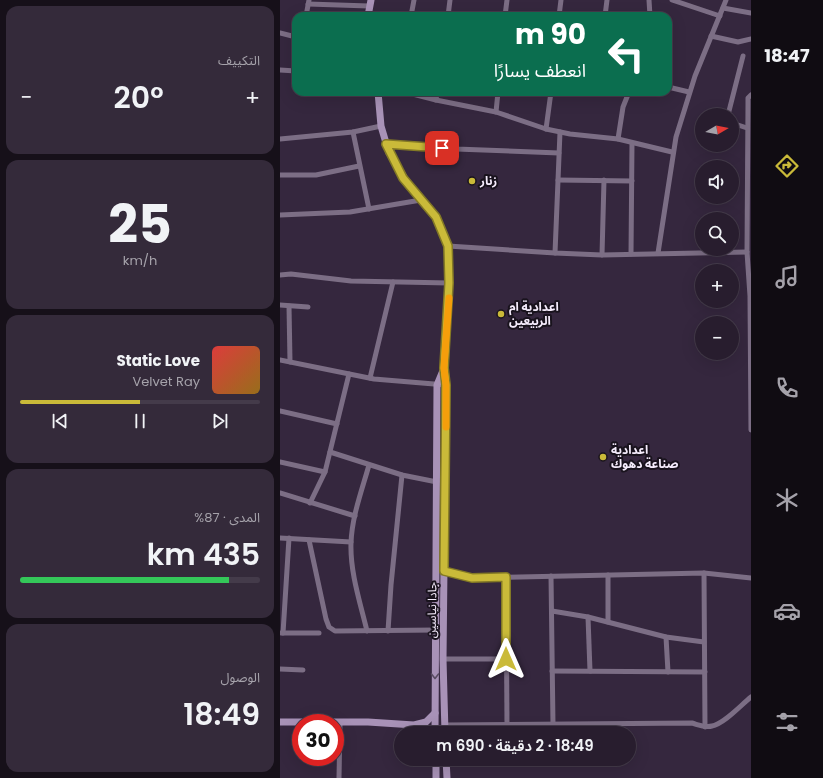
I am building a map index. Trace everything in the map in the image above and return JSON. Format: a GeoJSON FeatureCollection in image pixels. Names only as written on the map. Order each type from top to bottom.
{"type":"FeatureCollection","features":[{"type":"Feature","properties":{"kind":"street"},"geometry":{"type":"LineString","coordinates":[[412,12],[414,0]]}},
{"type":"Feature","properties":{"kind":"street"},"geometry":{"type":"LineString","coordinates":[[448,12],[450,0]]}},
{"type":"Feature","properties":{"kind":"street"},"geometry":{"type":"LineString","coordinates":[[506,12],[507,0]]}},
{"type":"Feature","properties":{"kind":"street"},"geometry":{"type":"LineString","coordinates":[[560,12],[561,0]]}},
{"type":"Feature","properties":{"kind":"street"},"geometry":{"type":"LineString","coordinates":[[606,12],[607,0]]}},
{"type":"Feature","properties":{"kind":"street"},"geometry":{"type":"LineString","coordinates":[[649,0],[650,12]]}},
{"type":"Feature","properties":{"kind":"street"},"geometry":{"type":"LineString","coordinates":[[672,0],[720,16]]}},
{"type":"Feature","properties":{"kind":"street"},"geometry":{"type":"LineString","coordinates":[[658,253],[672,152],[689,92],[726,0]]}},
{"type":"Feature","properties":{"kind":"street"},"geometry":{"type":"LineString","coordinates":[[307,12],[308,2],[370,3]]}},
{"type":"Feature","properties":{"kind":"street"},"geometry":{"type":"LineString","coordinates":[[723,8],[751,13]]}},
{"type":"Feature","properties":{"kind":"street"},"geometry":{"type":"LineString","coordinates":[[280,33],[292,36]]}},
{"type":"Feature","properties":{"kind":"street"},"geometry":{"type":"LineString","coordinates":[[712,36],[738,42],[751,39]]}},
{"type":"Feature","properties":{"kind":"street"},"geometry":{"type":"LineString","coordinates":[[730,108],[743,56]]}},
{"type":"Feature","properties":{"kind":"street"},"geometry":{"type":"LineString","coordinates":[[280,70],[292,72]]}},
{"type":"Feature","properties":{"kind":"street"},"geometry":{"type":"LineString","coordinates":[[672,88],[689,92]]}},
{"type":"Feature","properties":{"kind":"street"},"geometry":{"type":"LineString","coordinates":[[751,95],[748,98],[747,128],[749,134],[749,218],[747,252],[750,296],[751,430]]}},
{"type":"Feature","properties":{"kind":"street"},"geometry":{"type":"LineString","coordinates":[[378,96],[381,126],[386,144],[398,170],[436,217],[448,246],[449,283],[444,368],[437,385]]}},
{"type":"Feature","properties":{"kind":"street"},"geometry":{"type":"LineString","coordinates":[[420,96],[496,112],[546,130],[618,139],[672,152]]}},
{"type":"Feature","properties":{"kind":"street"},"geometry":{"type":"LineString","coordinates":[[436,96],[436,100]]}},
{"type":"Feature","properties":{"kind":"street"},"geometry":{"type":"LineString","coordinates":[[496,112],[498,96]]}},
{"type":"Feature","properties":{"kind":"street"},"geometry":{"type":"LineString","coordinates":[[546,130],[550,96]]}},
{"type":"Feature","properties":{"kind":"street"},"geometry":{"type":"LineString","coordinates":[[618,139],[623,107],[627,96]]}},
{"type":"Feature","properties":{"kind":"street"},"geometry":{"type":"LineString","coordinates":[[739,125],[747,128]]}},
{"type":"Feature","properties":{"kind":"street"},"geometry":{"type":"LineString","coordinates":[[280,139],[353,132],[381,126]]}},
{"type":"Feature","properties":{"kind":"street"},"geometry":{"type":"LineString","coordinates":[[353,132],[369,209]]}},
{"type":"Feature","properties":{"kind":"street"},"geometry":{"type":"LineString","coordinates":[[555,254],[560,132]]}},
{"type":"Feature","properties":{"kind":"street"},"geometry":{"type":"LineString","coordinates":[[631,254],[632,143]]}},
{"type":"Feature","properties":{"kind":"street"},"geometry":{"type":"LineString","coordinates":[[386,144],[456,149],[559,153]]}},
{"type":"Feature","properties":{"kind":"street"},"geometry":{"type":"LineString","coordinates":[[280,175],[316,175],[359,166]]}},
{"type":"Feature","properties":{"kind":"street"},"geometry":{"type":"LineString","coordinates":[[558,180],[632,181]]}},
{"type":"Feature","properties":{"kind":"street"},"geometry":{"type":"LineString","coordinates":[[602,254],[604,180]]}},
{"type":"Feature","properties":{"kind":"street"},"geometry":{"type":"LineString","coordinates":[[280,215],[350,212],[421,200]]}},
{"type":"Feature","properties":{"kind":"street"},"geometry":{"type":"LineString","coordinates":[[448,246],[555,254],[747,252]]}},
{"type":"Feature","properties":{"kind":"street"},"geometry":{"type":"LineString","coordinates":[[280,275],[291,274],[351,280],[393,282],[449,283]]}},
{"type":"Feature","properties":{"kind":"street"},"geometry":{"type":"LineString","coordinates":[[370,378],[393,282]]}},
{"type":"Feature","properties":{"kind":"street"},"geometry":{"type":"LineString","coordinates":[[280,305],[308,307]]}},
{"type":"Feature","properties":{"kind":"street"},"geometry":{"type":"LineString","coordinates":[[289,306],[290,362]]}},
{"type":"Feature","properties":{"kind":"street"},"geometry":{"type":"LineString","coordinates":[[280,360],[370,378],[446,385]]}},
{"type":"Feature","properties":{"kind":"street","name":"جادا نیاسین"},"geometry":{"type":"LineString","coordinates":[[435,726],[444,571],[446,385],[444,368]]}},
{"type":"Feature","properties":{"kind":"street"},"geometry":{"type":"LineString","coordinates":[[310,503],[325,472],[349,374]]}},
{"type":"Feature","properties":{"kind":"street","name":"جادا نیاسین"},"geometry":{"type":"LineString","coordinates":[[437,385],[436,630],[439,649],[443,659],[445,726]]}},
{"type":"Feature","properties":{"kind":"street"},"geometry":{"type":"LineString","coordinates":[[280,411],[337,424]]}},
{"type":"Feature","properties":{"kind":"street"},"geometry":{"type":"LineString","coordinates":[[330,452],[402,475],[437,482]]}},
{"type":"Feature","properties":{"kind":"street"},"geometry":{"type":"LineString","coordinates":[[280,462],[325,472]]}},
{"type":"Feature","properties":{"kind":"street"},"geometry":{"type":"LineString","coordinates":[[367,630],[356,585],[351,542],[355,516],[369,465]]}},
{"type":"Feature","properties":{"kind":"street"},"geometry":{"type":"LineString","coordinates":[[388,631],[402,475]]}},
{"type":"Feature","properties":{"kind":"street"},"geometry":{"type":"LineString","coordinates":[[280,493],[355,516]]}},
{"type":"Feature","properties":{"kind":"street"},"geometry":{"type":"LineString","coordinates":[[280,538],[351,542]]}},
{"type":"Feature","properties":{"kind":"street"},"geometry":{"type":"LineString","coordinates":[[289,538],[282,633],[319,633]]}},
{"type":"Feature","properties":{"kind":"street"},"geometry":{"type":"LineString","coordinates":[[309,540],[324,612],[329,627],[335,631],[436,630]]}},
{"type":"Feature","properties":{"kind":"street"},"geometry":{"type":"LineString","coordinates":[[444,571],[472,578],[704,573],[751,578]]}},
{"type":"Feature","properties":{"kind":"street"},"geometry":{"type":"LineString","coordinates":[[704,573],[705,727]]}},
{"type":"Feature","properties":{"kind":"street"},"geometry":{"type":"LineString","coordinates":[[608,575],[608,622]]}},
{"type":"Feature","properties":{"kind":"street"},"geometry":{"type":"LineString","coordinates":[[551,576],[553,725]]}},
{"type":"Feature","properties":{"kind":"street"},"geometry":{"type":"LineString","coordinates":[[506,577],[507,725]]}},
{"type":"Feature","properties":{"kind":"street"},"geometry":{"type":"LineString","coordinates":[[552,611],[588,617],[666,637],[704,642]]}},
{"type":"Feature","properties":{"kind":"street"},"geometry":{"type":"LineString","coordinates":[[588,617],[590,672]]}},
{"type":"Feature","properties":{"kind":"street"},"geometry":{"type":"LineString","coordinates":[[666,637],[668,672]]}},
{"type":"Feature","properties":{"kind":"street"},"geometry":{"type":"LineString","coordinates":[[443,659],[506,659]]}},
{"type":"Feature","properties":{"kind":"street"},"geometry":{"type":"LineString","coordinates":[[280,669],[303,670]]}},
{"type":"Feature","properties":{"kind":"street"},"geometry":{"type":"LineString","coordinates":[[552,671],[705,672]]}},
{"type":"Feature","properties":{"kind":"street"},"geometry":{"type":"LineString","coordinates":[[492,726],[692,723],[705,727],[719,723],[751,697]]}},
{"type":"Feature","properties":{"kind":"street"},"geometry":{"type":"LineString","coordinates":[[280,722],[368,722],[414,725],[423,723],[435,713]]}},
{"type":"Feature","properties":{"kind":"street"},"geometry":{"type":"LineString","coordinates":[[423,723],[426,726]]}},
{"type":"Feature","properties":{"kind":"street"},"geometry":{"type":"LineString","coordinates":[[280,726],[292,725]]}},
{"type":"Feature","properties":{"kind":"street"},"geometry":{"type":"LineString","coordinates":[[344,725],[394,728]]}},
{"type":"Feature","properties":{"kind":"street"},"geometry":{"type":"LineString","coordinates":[[339,766],[339,778]]}},
{"type":"Feature","properties":{"kind":"street"},"geometry":{"type":"LineString","coordinates":[[436,766],[436,778]]}},
{"type":"Feature","properties":{"kind":"street"},"geometry":{"type":"LineString","coordinates":[[446,766],[447,778]]}},
{"type":"Feature","properties":{"kind":"slow traffic"},"geometry":{"type":"LineString","coordinates":[[446,427],[446,385],[444,368],[449,298]]}},
{"type":"Feature","properties":{"kind":"place","name":"زنار"},"geometry":{"type":"Point","coordinates":[472,181]}},
{"type":"Feature","properties":{"kind":"place","name":"اعدادية ام الربيعين"},"geometry":{"type":"Point","coordinates":[501,314]}},
{"type":"Feature","properties":{"kind":"place","name":"اعدادية صناعة دهوك"},"geometry":{"type":"Point","coordinates":[603,457]}},
{"type":"Feature","properties":{"kind":"route"},"geometry":{"type":"LineString","coordinates":[[442,148],[386,144],[393,161],[403,178],[436,217],[448,246],[449,283],[444,368],[446,385],[444,571],[472,578],[506,577],[506,659]]}}]}
